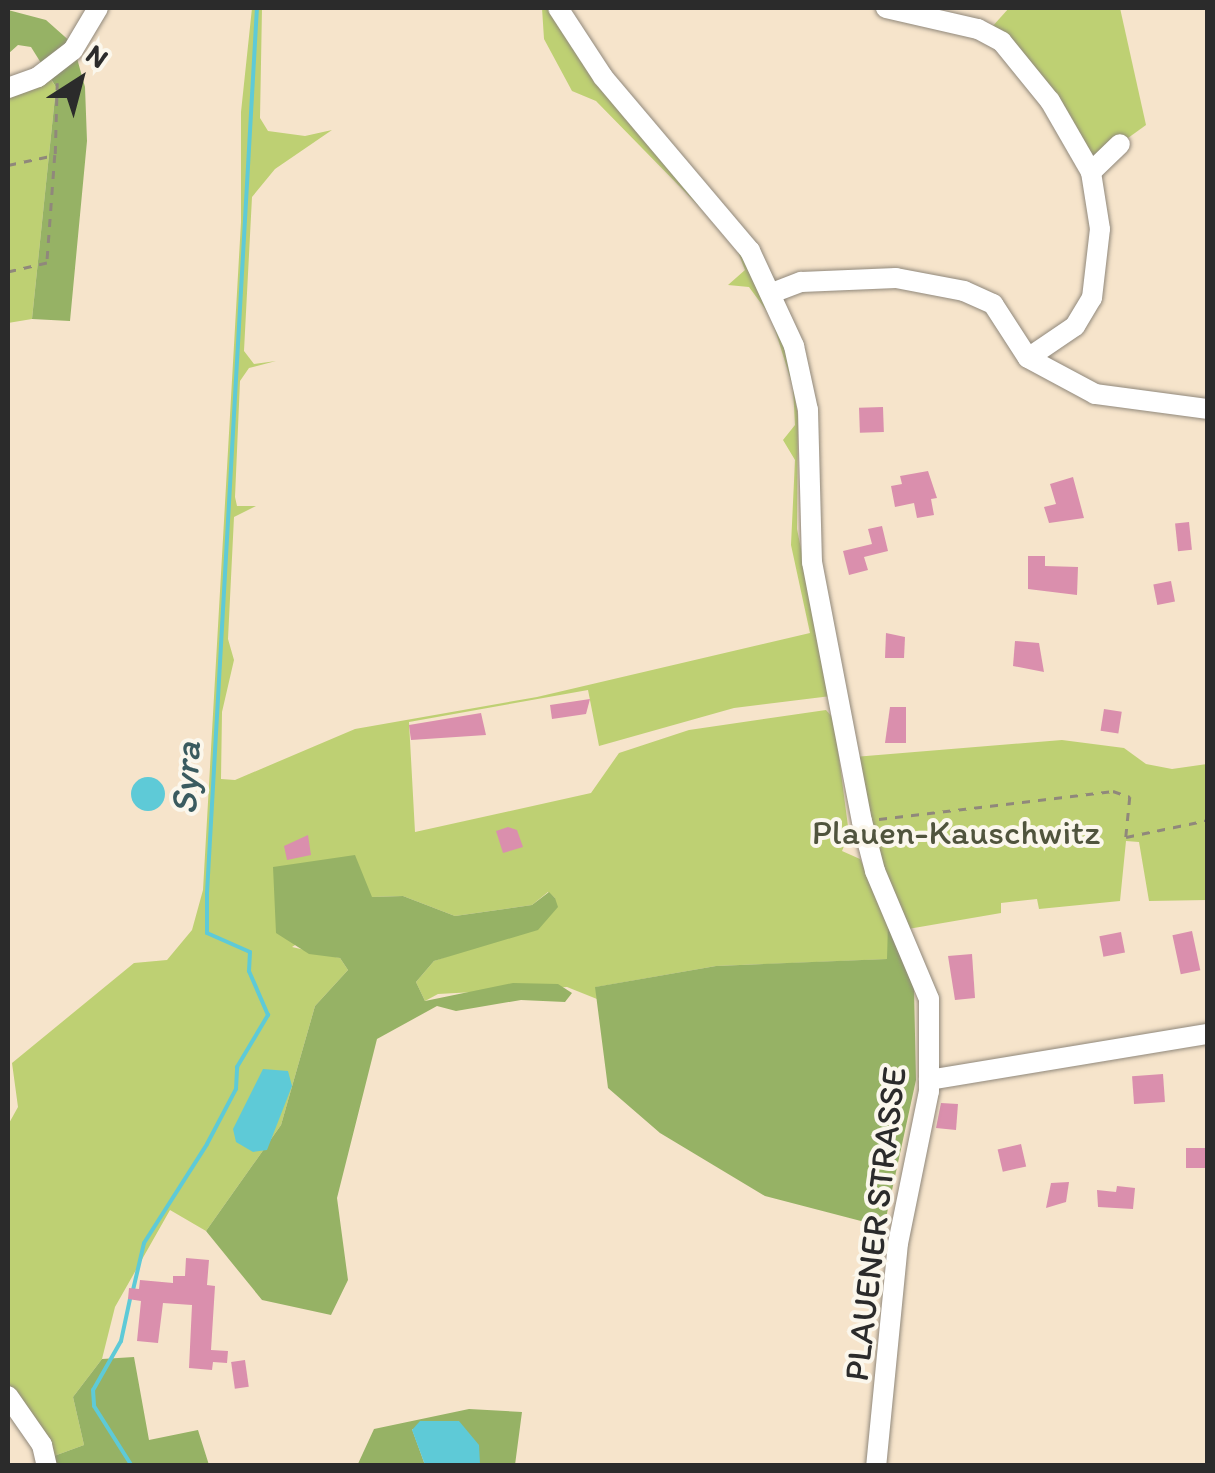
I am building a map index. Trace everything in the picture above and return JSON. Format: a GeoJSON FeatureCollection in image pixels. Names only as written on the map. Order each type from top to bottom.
{"type":"FeatureCollection","features":[{"type":"Feature","properties":{"kind":"street"},"geometry":{"type":"LineString","coordinates":[[8,88],[49,68],[72,50],[98,8]]}},
{"type":"Feature","properties":{"kind":"street","name":"PLAUENER STRASSE"},"geometry":{"type":"LineString","coordinates":[[558,8],[604,78],[750,251],[772,292],[808,410],[812,562],[862,821],[875,871],[929,999],[929,1080],[898,1243],[876,1466]]}},
{"type":"Feature","properties":{"kind":"street"},"geometry":{"type":"LineString","coordinates":[[886,8],[978,29],[1002,42],[1050,101],[1091,172],[1100,228],[1092,298],[1075,326],[1028,358]]}},
{"type":"Feature","properties":{"kind":"street"},"geometry":{"type":"LineString","coordinates":[[1091,172],[1120,144]]}},
{"type":"Feature","properties":{"kind":"street"},"geometry":{"type":"LineString","coordinates":[[772,292],[800,282],[896,278],[964,292],[993,304],[1028,358],[1096,394],[1208,409]]}},
{"type":"Feature","properties":{"kind":"street"},"geometry":{"type":"LineString","coordinates":[[929,1080],[1208,1034]]}},
{"type":"Feature","properties":{"kind":"street"},"geometry":{"type":"LineString","coordinates":[[8,1396],[42,1445],[48,1466]]}},
{"type":"Feature","properties":{"kind":"path"},"geometry":{"type":"LineString","coordinates":[[8,272],[47,263],[61,89],[49,68]]}},
{"type":"Feature","properties":{"kind":"path"},"geometry":{"type":"LineString","coordinates":[[8,165],[54,155]]}},
{"type":"Feature","properties":{"kind":"path"},"geometry":{"type":"LineString","coordinates":[[862,821],[1113,791],[1130,797],[1126,837],[1208,820]]}},
{"type":"Feature","properties":{"kind":"green space"},"geometry":{"type":"Polygon","coordinates":[[[252,8],[262,8],[260,118],[268,131],[305,136],[332,130],[275,169],[252,197],[244,351],[254,364],[276,361],[249,368],[240,381],[235,497],[237,506],[256,506],[234,517],[228,639],[234,660],[222,712],[221,779],[235,780],[355,729],[537,697],[810,633],[791,545],[795,460],[783,440],[795,425],[793,387],[771,317],[749,287],[728,285],[745,270],[734,242],[596,101],[572,91],[544,39],[542,8],[555,8],[594,81],[737,242],[788,354],[798,417],[797,529],[831,696],[734,708],[599,746],[588,690],[409,722],[415,832],[591,793],[619,753],[689,730],[826,710],[834,719],[849,834],[842,851],[860,859],[867,873],[888,924],[888,959],[716,966],[596,987],[597,999],[567,987],[438,994],[425,1001],[416,982],[434,961],[503,937],[555,898],[548,892],[532,905],[455,916],[403,896],[372,897],[292,947],[340,958],[348,970],[315,1006],[281,1125],[206,1231],[170,1210],[115,1307],[102,1359],[73,1397],[84,1445],[54,1456],[8,1386],[8,1125],[18,1107],[12,1063],[134,963],[167,960],[192,930],[203,890],[241,222],[241,112],[252,8]]]}},
{"type":"Feature","properties":{"kind":"green space"},"geometry":{"type":"Polygon","coordinates":[[[1009,8],[1120,8],[1146,125],[1092,164],[991,28],[1009,8]]]}},
{"type":"Feature","properties":{"kind":"green space"},"geometry":{"type":"Polygon","coordinates":[[[8,10],[46,20],[73,44],[85,87],[87,141],[70,321],[32,319],[56,87],[31,47],[18,45],[8,54],[8,10]]]}},
{"type":"Feature","properties":{"kind":"green space"},"geometry":{"type":"Polygon","coordinates":[[[47,74],[56,87],[32,319],[8,323],[8,91],[47,74]]]}},
{"type":"Feature","properties":{"kind":"green space","name":"Plauen-Kauschwitz"},"geometry":{"type":"Polygon","coordinates":[[[1062,740],[1124,748],[1146,764],[1172,769],[1207,764],[1207,900],[1149,901],[1139,842],[1126,841],[1120,901],[1039,909],[1037,899],[1001,903],[1001,913],[908,929],[880,871],[854,757],[1062,740]]]}},
{"type":"Feature","properties":{"kind":"green space"},"geometry":{"type":"Polygon","coordinates":[[[355,855],[372,897],[403,896],[455,916],[532,905],[549,892],[555,898],[558,907],[538,930],[434,961],[416,982],[425,1001],[513,983],[558,984],[572,993],[565,1002],[521,1000],[456,1011],[437,1006],[377,1039],[337,1198],[348,1280],[331,1315],[262,1300],[206,1231],[281,1125],[315,1006],[348,970],[340,958],[309,954],[276,933],[273,867],[355,855]]]}},
{"type":"Feature","properties":{"kind":"green space"},"geometry":{"type":"Polygon","coordinates":[[[888,924],[914,988],[916,1080],[884,1227],[765,1196],[660,1133],[608,1088],[595,987],[716,966],[887,959],[888,924]]]}},
{"type":"Feature","properties":{"kind":"green space"},"geometry":{"type":"Polygon","coordinates":[[[134,1357],[149,1440],[198,1430],[209,1465],[53,1466],[54,1456],[84,1445],[73,1397],[102,1359],[134,1357]]]}},
{"type":"Feature","properties":{"kind":"green space"},"geometry":{"type":"Polygon","coordinates":[[[469,1409],[522,1412],[515,1465],[478,1465],[412,1429],[425,1465],[357,1466],[374,1429],[469,1409]]]}},
{"type":"Feature","properties":{"kind":"water"},"geometry":{"type":"Polygon","coordinates":[[[148,777],[160,782],[165,794],[160,806],[148,811],[136,806],[131,794],[136,782],[148,777]]]}},
{"type":"Feature","properties":{"kind":"water"},"geometry":{"type":"Polygon","coordinates":[[[263,1069],[288,1071],[292,1086],[267,1150],[253,1152],[236,1142],[233,1129],[263,1069]]]}},
{"type":"Feature","properties":{"kind":"water"},"geometry":{"type":"Polygon","coordinates":[[[420,1421],[459,1421],[479,1445],[480,1464],[425,1465],[412,1430],[420,1421]]]}},
{"type":"Feature","properties":{"kind":"building"},"geometry":{"type":"Polygon","coordinates":[[[883,407],[884,432],[860,433],[859,408],[883,407]]]}},
{"type":"Feature","properties":{"kind":"building"},"geometry":{"type":"Polygon","coordinates":[[[928,471],[937,498],[931,499],[934,515],[917,518],[914,503],[895,507],[891,486],[902,484],[900,476],[928,471]]]}},
{"type":"Feature","properties":{"kind":"building"},"geometry":{"type":"Polygon","coordinates":[[[1073,477],[1084,518],[1049,523],[1044,507],[1056,504],[1050,484],[1073,477]]]}},
{"type":"Feature","properties":{"kind":"building"},"geometry":{"type":"Polygon","coordinates":[[[1189,522],[1192,550],[1178,551],[1175,523],[1189,522]]]}},
{"type":"Feature","properties":{"kind":"building"},"geometry":{"type":"Polygon","coordinates":[[[882,526],[888,551],[864,557],[868,570],[849,575],[843,551],[872,544],[868,529],[882,526]]]}},
{"type":"Feature","properties":{"kind":"building"},"geometry":{"type":"Polygon","coordinates":[[[1028,556],[1045,556],[1045,566],[1078,567],[1077,595],[1028,589],[1028,556]]]}},
{"type":"Feature","properties":{"kind":"building"},"geometry":{"type":"Polygon","coordinates":[[[1171,581],[1175,602],[1157,605],[1153,584],[1171,581]]]}},
{"type":"Feature","properties":{"kind":"building"},"geometry":{"type":"Polygon","coordinates":[[[886,633],[905,637],[904,658],[885,658],[886,633]]]}},
{"type":"Feature","properties":{"kind":"building"},"geometry":{"type":"Polygon","coordinates":[[[1015,641],[1039,643],[1044,672],[1013,666],[1015,641]]]}},
{"type":"Feature","properties":{"kind":"building"},"geometry":{"type":"Polygon","coordinates":[[[590,699],[586,714],[552,719],[550,705],[590,699]]]}},
{"type":"Feature","properties":{"kind":"building"},"geometry":{"type":"Polygon","coordinates":[[[890,707],[906,707],[906,743],[885,743],[890,707]]]}},
{"type":"Feature","properties":{"kind":"building"},"geometry":{"type":"Polygon","coordinates":[[[1104,709],[1122,712],[1118,734],[1101,731],[1104,709]]]}},
{"type":"Feature","properties":{"kind":"building"},"geometry":{"type":"Polygon","coordinates":[[[481,713],[486,735],[411,740],[409,725],[481,713]]]}},
{"type":"Feature","properties":{"kind":"building"},"geometry":{"type":"Polygon","coordinates":[[[508,827],[517,830],[523,847],[503,853],[496,831],[508,827]]]}},
{"type":"Feature","properties":{"kind":"building"},"geometry":{"type":"Polygon","coordinates":[[[308,835],[311,855],[287,860],[284,846],[308,835]]]}},
{"type":"Feature","properties":{"kind":"building"},"geometry":{"type":"Polygon","coordinates":[[[1192,931],[1200,970],[1181,974],[1172,935],[1192,931]]]}},
{"type":"Feature","properties":{"kind":"building"},"geometry":{"type":"Polygon","coordinates":[[[1121,932],[1125,953],[1103,957],[1099,936],[1121,932]]]}},
{"type":"Feature","properties":{"kind":"building"},"geometry":{"type":"Polygon","coordinates":[[[972,954],[975,998],[955,1000],[948,956],[972,954]]]}},
{"type":"Feature","properties":{"kind":"building"},"geometry":{"type":"Polygon","coordinates":[[[1163,1074],[1165,1102],[1134,1104],[1132,1076],[1163,1074]]]}},
{"type":"Feature","properties":{"kind":"building"},"geometry":{"type":"Polygon","coordinates":[[[941,1103],[958,1104],[956,1130],[936,1128],[941,1103]]]}},
{"type":"Feature","properties":{"kind":"building"},"geometry":{"type":"Polygon","coordinates":[[[1021,1144],[1026,1166],[1003,1172],[998,1149],[1021,1144]]]}},
{"type":"Feature","properties":{"kind":"building"},"geometry":{"type":"Polygon","coordinates":[[[1186,1148],[1208,1148],[1208,1168],[1186,1168],[1186,1148]]]}},
{"type":"Feature","properties":{"kind":"building"},"geometry":{"type":"Polygon","coordinates":[[[1069,1182],[1066,1202],[1046,1208],[1051,1183],[1069,1182]]]}},
{"type":"Feature","properties":{"kind":"building"},"geometry":{"type":"Polygon","coordinates":[[[1117,1186],[1135,1188],[1133,1209],[1098,1207],[1097,1190],[1116,1192],[1117,1186]]]}},
{"type":"Feature","properties":{"kind":"building"},"geometry":{"type":"Polygon","coordinates":[[[186,1258],[209,1260],[207,1285],[215,1286],[211,1350],[228,1351],[227,1363],[213,1362],[212,1370],[189,1368],[192,1305],[163,1303],[158,1343],[137,1341],[141,1301],[128,1299],[129,1288],[139,1289],[140,1280],[173,1283],[173,1276],[185,1276],[186,1258]]]}},
{"type":"Feature","properties":{"kind":"building"},"geometry":{"type":"Polygon","coordinates":[[[245,1360],[249,1387],[235,1389],[231,1362],[245,1360]]]}},
{"type":"Feature","properties":{"kind":"waterway","name":"Syra"},"geometry":{"type":"LineString","coordinates":[[133,1290],[144,1243],[207,1144],[236,1089],[237,1067],[268,1015],[249,971],[250,952],[207,933],[257,8]]}},
{"type":"Feature","properties":{"kind":"waterway","name":"Syra"},"geometry":{"type":"LineString","coordinates":[[130,1299],[121,1341],[93,1390],[94,1406],[132,1466]]}}]}
